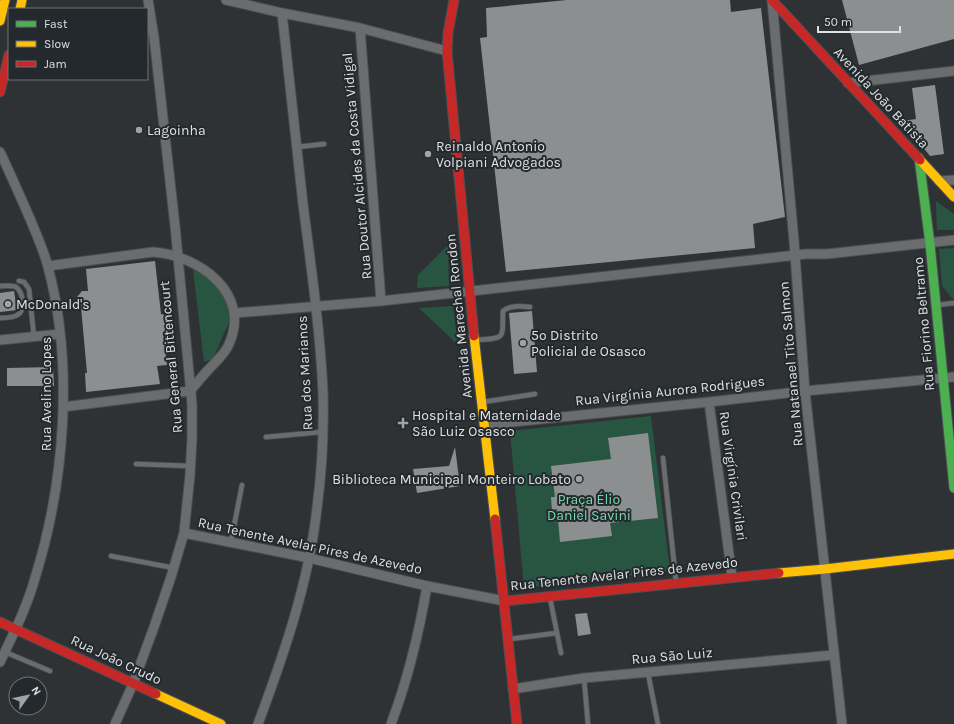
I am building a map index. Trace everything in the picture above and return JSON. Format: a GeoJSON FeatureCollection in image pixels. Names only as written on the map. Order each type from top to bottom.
{"type":"FeatureCollection","features":[{"type":"Feature","properties":{"kind":"main road"},"geometry":{"type":"LineString","coordinates":[[0,21],[6,0]]}},
{"type":"Feature","properties":{"kind":"main road","name":"Avenida Marechal Rondon"},"geometry":{"type":"LineString","coordinates":[[454,0],[448,33],[447,51],[474,341],[505,601],[517,724]]}},
{"type":"Feature","properties":{"kind":"main road","name":"Avenida João Batista"},"geometry":{"type":"LineString","coordinates":[[772,0],[954,197]]}},
{"type":"Feature","properties":{"kind":"main road"},"geometry":{"type":"LineString","coordinates":[[0,92],[8,59]]}},
{"type":"Feature","properties":{"kind":"main road","name":"Rua Fiorino Beltramo"},"geometry":{"type":"LineString","coordinates":[[918,158],[930,244],[954,488]]}},
{"type":"Feature","properties":{"kind":"main road","name":"Rua Tenente Avelar Pires de Azevedo"},"geometry":{"type":"LineString","coordinates":[[505,601],[676,582],[825,570],[954,554]]}},
{"type":"Feature","properties":{"kind":"main road","name":"Rua João Crudo"},"geometry":{"type":"LineString","coordinates":[[0,622],[16,628],[221,724]]}},
{"type":"Feature","properties":{"kind":"street","name":"Rua General Bittencourt"},"geometry":{"type":"LineString","coordinates":[[115,724],[133,684],[154,627],[184,533],[192,431],[190,391],[175,226],[156,53],[148,0]]}},
{"type":"Feature","properties":{"kind":"street"},"geometry":{"type":"LineString","coordinates":[[226,0],[282,13],[360,28],[447,51]]}},
{"type":"Feature","properties":{"kind":"street","name":"Rua Natanael Tito Salmon"},"geometry":{"type":"LineString","coordinates":[[772,0],[796,255],[806,391],[842,724]]}},
{"type":"Feature","properties":{"kind":"street","name":"Rua dos Marianos"},"geometry":{"type":"LineString","coordinates":[[258,724],[291,632],[309,558],[317,509],[322,458],[323,392],[316,307],[282,13]]}},
{"type":"Feature","properties":{"kind":"street","name":"Rua Doutor Alcides da Costa Vidigal"},"geometry":{"type":"LineString","coordinates":[[360,28],[381,301]]}},
{"type":"Feature","properties":{"kind":"street"},"geometry":{"type":"LineString","coordinates":[[848,83],[954,71]]}},
{"type":"Feature","properties":{"kind":"street","name":"Rua Avelino Lopes"},"geometry":{"type":"LineString","coordinates":[[0,152],[35,231],[48,266],[56,302],[62,352],[63,407],[60,457],[48,530],[35,579],[16,628],[0,662]]}},
{"type":"Feature","properties":{"kind":"street"},"geometry":{"type":"LineString","coordinates":[[939,181],[954,180]]}},
{"type":"Feature","properties":{"kind":"street"},"geometry":{"type":"LineString","coordinates":[[235,313],[381,301],[796,255],[827,254],[930,244],[954,240]]}},
{"type":"Feature","properties":{"kind":"street"},"geometry":{"type":"LineString","coordinates":[[48,266],[153,252],[167,253],[201,267],[214,276],[230,298],[235,313],[234,328],[225,352],[190,391],[63,407]]}},
{"type":"Feature","properties":{"kind":"street"},"geometry":{"type":"LineString","coordinates":[[0,340],[60,334]]}},
{"type":"Feature","properties":{"kind":"street","name":"Rua Virgínia Aurora Rodrigues"},"geometry":{"type":"LineString","coordinates":[[484,424],[954,377]]}},
{"type":"Feature","properties":{"kind":"street","name":"Rua Virgínia Crivilari"},"geometry":{"type":"LineString","coordinates":[[709,402],[732,577]]}},
{"type":"Feature","properties":{"kind":"street","name":"Rua Tenente Avelar Pires de Azevedo"},"geometry":{"type":"LineString","coordinates":[[184,533],[309,558],[427,586],[505,601]]}},
{"type":"Feature","properties":{"kind":"street"},"geometry":{"type":"LineString","coordinates":[[391,724],[401,698],[418,633],[427,586]]}},
{"type":"Feature","properties":{"kind":"street","name":"Rua São Luiz"},"geometry":{"type":"LineString","coordinates":[[513,689],[584,678],[834,655]]}},
{"type":"Feature","properties":{"kind":"lane"},"geometry":{"type":"LineString","coordinates":[[297,147],[324,144]]}},
{"type":"Feature","properties":{"kind":"lane"},"geometry":{"type":"LineString","coordinates":[[19,281],[24,282],[29,289],[34,337]]}},
{"type":"Feature","properties":{"kind":"lane"},"geometry":{"type":"LineString","coordinates":[[0,286],[15,286],[20,290],[22,297],[22,309],[19,314],[12,317],[0,318]]}},
{"type":"Feature","properties":{"kind":"lane"},"geometry":{"type":"LineString","coordinates":[[936,305],[954,302]]}},
{"type":"Feature","properties":{"kind":"lane"},"geometry":{"type":"LineString","coordinates":[[474,341],[500,337],[503,332],[503,311],[506,308],[530,307]]}},
{"type":"Feature","properties":{"kind":"lane"},"geometry":{"type":"LineString","coordinates":[[482,402],[535,394]]}},
{"type":"Feature","properties":{"kind":"lane"},"geometry":{"type":"LineString","coordinates":[[266,437],[322,432]]}},
{"type":"Feature","properties":{"kind":"lane"},"geometry":{"type":"LineString","coordinates":[[662,458],[676,582]]}},
{"type":"Feature","properties":{"kind":"lane"},"geometry":{"type":"LineString","coordinates":[[136,464],[190,466]]}},
{"type":"Feature","properties":{"kind":"lane"},"geometry":{"type":"LineString","coordinates":[[231,542],[242,485]]}},
{"type":"Feature","properties":{"kind":"lane"},"geometry":{"type":"LineString","coordinates":[[111,556],[174,568]]}},
{"type":"Feature","properties":{"kind":"lane"},"geometry":{"type":"LineString","coordinates":[[549,596],[561,653]]}},
{"type":"Feature","properties":{"kind":"lane"},"geometry":{"type":"LineString","coordinates":[[509,640],[557,633]]}},
{"type":"Feature","properties":{"kind":"lane"},"geometry":{"type":"LineString","coordinates":[[5,652],[50,671]]}},
{"type":"Feature","properties":{"kind":"lane"},"geometry":{"type":"LineString","coordinates":[[648,673],[658,724]]}},
{"type":"Feature","properties":{"kind":"lane"},"geometry":{"type":"LineString","coordinates":[[584,678],[588,724]]}},
{"type":"Feature","properties":{"kind":"green space"},"geometry":{"type":"Polygon","coordinates":[[[936,201],[954,214],[954,230],[937,230],[936,201]]]}},
{"type":"Feature","properties":{"kind":"green space"},"geometry":{"type":"Polygon","coordinates":[[[448,245],[449,286],[417,288],[418,275],[448,245]]]}},
{"type":"Feature","properties":{"kind":"green space"},"geometry":{"type":"Polygon","coordinates":[[[954,248],[953,299],[942,286],[939,249],[954,248]]]}},
{"type":"Feature","properties":{"kind":"green space"},"geometry":{"type":"Polygon","coordinates":[[[193,270],[213,280],[223,290],[229,315],[229,322],[213,359],[204,362],[193,270]]]}},
{"type":"Feature","properties":{"kind":"green space"},"geometry":{"type":"Polygon","coordinates":[[[453,306],[458,345],[419,308],[453,306]]]}},
{"type":"Feature","properties":{"kind":"green space","name":"Praça Élio Daniel Savini"},"geometry":{"type":"Polygon","coordinates":[[[651,416],[670,571],[524,588],[510,431],[651,416]]]}},
{"type":"Feature","properties":{"kind":"building"},"geometry":{"type":"Polygon","coordinates":[[[567,0],[730,0],[731,12],[761,8],[785,217],[753,224],[755,248],[506,272],[480,38],[487,37],[486,8],[567,0]]]}},
{"type":"Feature","properties":{"kind":"building"},"geometry":{"type":"Polygon","coordinates":[[[842,0],[954,0],[954,39],[859,65],[842,0]]]}},
{"type":"Feature","properties":{"kind":"building"},"geometry":{"type":"Polygon","coordinates":[[[935,85],[944,154],[930,156],[902,121],[916,119],[912,88],[935,85]]]}},
{"type":"Feature","properties":{"kind":"building"},"geometry":{"type":"Polygon","coordinates":[[[155,261],[161,314],[165,315],[167,331],[163,332],[167,365],[157,366],[160,384],[86,392],[85,373],[87,373],[81,307],[78,307],[77,297],[82,291],[88,291],[86,269],[155,261]]]}},
{"type":"Feature","properties":{"kind":"building"},"geometry":{"type":"Polygon","coordinates":[[[14,291],[17,310],[0,312],[0,293],[14,291]]]}},
{"type":"Feature","properties":{"kind":"building","name":"5º Distrito Policial de Osasco"},"geometry":{"type":"Polygon","coordinates":[[[532,311],[537,372],[514,374],[509,313],[532,311]]]}},
{"type":"Feature","properties":{"kind":"building"},"geometry":{"type":"Polygon","coordinates":[[[53,367],[54,386],[7,386],[7,368],[53,367]]]}},
{"type":"Feature","properties":{"kind":"building","name":"Biblioteca Municipal Monteiro Lobato"},"geometry":{"type":"Polygon","coordinates":[[[648,433],[658,518],[610,523],[612,536],[560,542],[557,509],[552,510],[551,497],[555,497],[551,466],[611,459],[608,438],[648,433]]]}},
{"type":"Feature","properties":{"kind":"building"},"geometry":{"type":"Polygon","coordinates":[[[455,447],[460,486],[417,493],[413,469],[449,466],[455,447]]]}},
{"type":"Feature","properties":{"kind":"building"},"geometry":{"type":"Polygon","coordinates":[[[587,613],[591,634],[578,636],[575,614],[587,613]]]}},
{"type":"Feature","properties":{"kind":"traffic: fast"},"geometry":{"type":"LineString","coordinates":[[919,158],[930,244],[954,488]]}},
{"type":"Feature","properties":{"kind":"traffic: slow"},"geometry":{"type":"LineString","coordinates":[[0,21],[5,0]]}},
{"type":"Feature","properties":{"kind":"traffic: slow"},"geometry":{"type":"LineString","coordinates":[[20,8],[22,0]]}},
{"type":"Feature","properties":{"kind":"traffic: slow"},"geometry":{"type":"LineString","coordinates":[[920,160],[954,197]]}},
{"type":"Feature","properties":{"kind":"traffic: slow"},"geometry":{"type":"LineString","coordinates":[[474,336],[495,519]]}},
{"type":"Feature","properties":{"kind":"traffic: slow"},"geometry":{"type":"LineString","coordinates":[[779,573],[954,554]]}},
{"type":"Feature","properties":{"kind":"traffic: slow"},"geometry":{"type":"LineString","coordinates":[[156,694],[221,724]]}},
{"type":"Feature","properties":{"kind":"traffic: jam"},"geometry":{"type":"LineString","coordinates":[[454,0],[448,33],[447,51],[474,336]]}},
{"type":"Feature","properties":{"kind":"traffic: jam"},"geometry":{"type":"LineString","coordinates":[[772,0],[920,160]]}},
{"type":"Feature","properties":{"kind":"traffic: jam"},"geometry":{"type":"LineString","coordinates":[[0,92],[8,59]]}},
{"type":"Feature","properties":{"kind":"traffic: jam"},"geometry":{"type":"LineString","coordinates":[[495,519],[517,724]]}},
{"type":"Feature","properties":{"kind":"traffic: jam"},"geometry":{"type":"LineString","coordinates":[[505,601],[779,573]]}},
{"type":"Feature","properties":{"kind":"traffic: jam"},"geometry":{"type":"LineString","coordinates":[[0,622],[156,694]]}},
{"type":"Feature","properties":{"kind":"place","name":"Lagoinha"},"geometry":{"type":"Point","coordinates":[139,130]}},
{"type":"Feature","properties":{"kind":"place","name":"Reinaldo Antonio Volpiani Advogados"},"geometry":{"type":"Point","coordinates":[428,154]}},
{"type":"Feature","properties":{"kind":"place","name":"McDonald's"},"geometry":{"type":"Point","coordinates":[8,304]}},
{"type":"Feature","properties":{"kind":"place","name":"5º Distrito Policial de Osasco"},"geometry":{"type":"Point","coordinates":[523,343]}},
{"type":"Feature","properties":{"kind":"place","name":"Hospital e Maternidade São Luiz Osasco"},"geometry":{"type":"Point","coordinates":[403,423]}},
{"type":"Feature","properties":{"kind":"place","name":"Biblioteca Municipal Monteiro Lobato"},"geometry":{"type":"Point","coordinates":[579,479]}}]}
